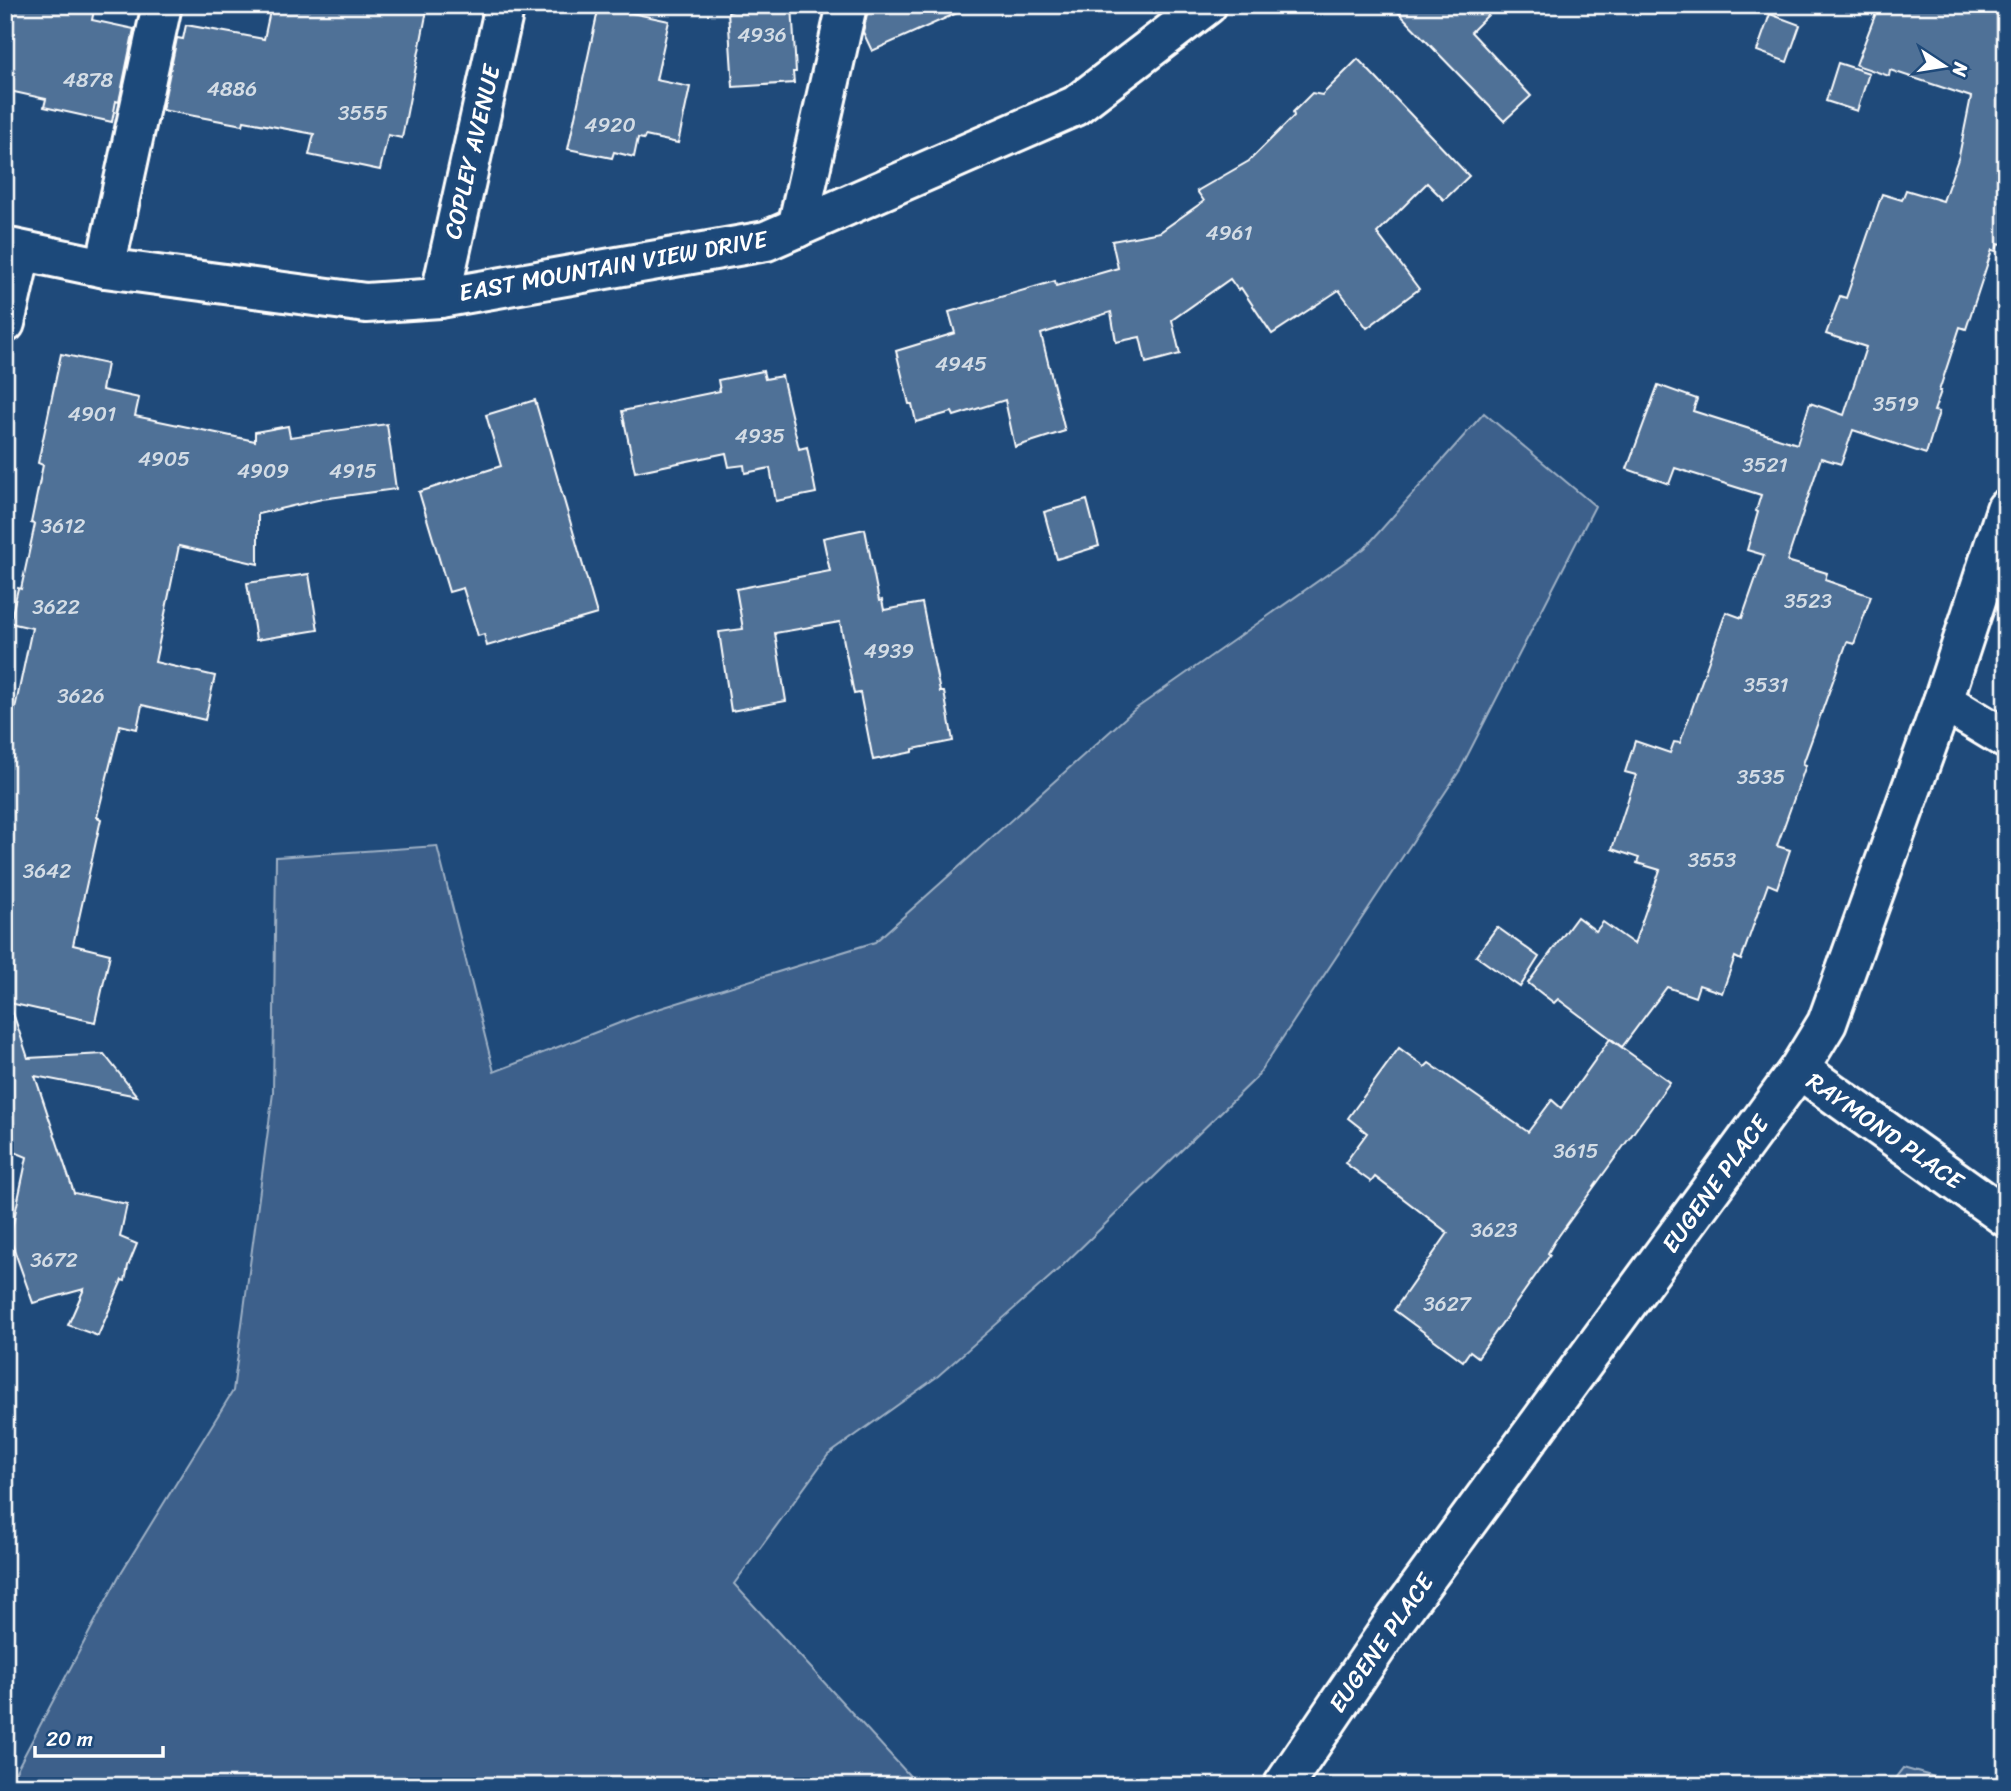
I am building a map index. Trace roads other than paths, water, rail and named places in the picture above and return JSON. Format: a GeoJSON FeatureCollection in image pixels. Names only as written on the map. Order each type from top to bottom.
{"type":"FeatureCollection","features":[{"type":"Feature","properties":{"kind":"street"},"geometry":{"type":"LineString","coordinates":[[105,268],[162,5]]}},
{"type":"Feature","properties":{"kind":"street","name":"COPLEY AVENUE"},"geometry":{"type":"LineString","coordinates":[[440,298],[505,5]]}},
{"type":"Feature","properties":{"kind":"street"},"geometry":{"type":"LineString","coordinates":[[797,228],[847,5]]}},
{"type":"Feature","properties":{"kind":"street","name":"EAST MOUNTAIN VIEW DRIVE"},"geometry":{"type":"LineString","coordinates":[[13,249],[105,268],[366,303],[440,298],[766,241],[1074,106],[1207,5]]}},
{"type":"Feature","properties":{"kind":"street"},"geometry":{"type":"LineString","coordinates":[[5,323],[13,249]]}},
{"type":"Feature","properties":{"kind":"street","name":"EUGENE PLACE"},"geometry":{"type":"LineString","coordinates":[[1283,1786],[1396,1619],[1799,1069],[1827,1023],[1943,701],[2006,509]]}},
{"type":"Feature","properties":{"kind":"street"},"geometry":{"type":"LineString","coordinates":[[1943,701],[2006,739]]}},
{"type":"Feature","properties":{"kind":"street","name":"RAYMOND PLACE"},"geometry":{"type":"LineString","coordinates":[[1799,1069],[2006,1216]]}}]}
